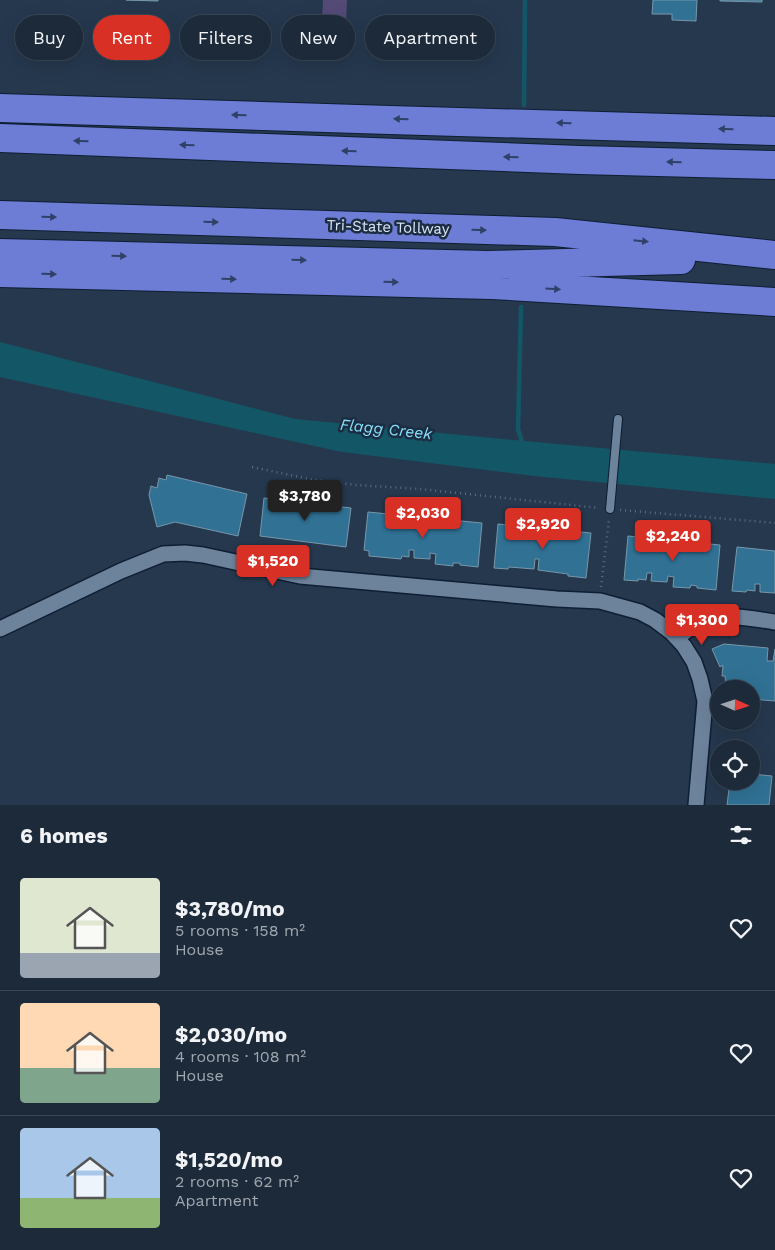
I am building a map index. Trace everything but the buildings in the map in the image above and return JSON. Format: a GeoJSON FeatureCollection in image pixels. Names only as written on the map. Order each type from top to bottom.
{"type":"FeatureCollection","features":[{"type":"Feature","properties":{"kind":"highway"},"geometry":{"type":"LineString","coordinates":[[0,108],[123,113],[557,123],[775,131]]}},
{"type":"Feature","properties":{"kind":"highway"},"geometry":{"type":"LineString","coordinates":[[0,138],[580,160],[775,165]]}},
{"type":"Feature","properties":{"kind":"highway","name":"Tri-State Tollway"},"geometry":{"type":"LineString","coordinates":[[0,215],[555,232],[775,256]]}},
{"type":"Feature","properties":{"kind":"highway"},"geometry":{"type":"LineString","coordinates":[[0,253],[487,265],[775,256]]}},
{"type":"Feature","properties":{"kind":"highway"},"geometry":{"type":"LineString","coordinates":[[0,273],[492,285],[775,302]]}},
{"type":"Feature","properties":{"kind":"street"},"geometry":{"type":"LineString","coordinates":[[0,629],[121,571],[163,554],[185,553],[204,555],[300,576],[557,599],[600,601],[640,612],[655,620],[677,638],[694,662],[705,700],[696,805]]}},
{"type":"Feature","properties":{"kind":"street"},"geometry":{"type":"LineString","coordinates":[[677,638],[692,626],[705,620],[722,617],[775,622]]}},
{"type":"Feature","properties":{"kind":"lane"},"geometry":{"type":"LineString","coordinates":[[610,509],[618,418]]}},
{"type":"Feature","properties":{"kind":"path"},"geometry":{"type":"LineString","coordinates":[[252,467],[309,479],[356,485],[420,489],[610,509],[775,523]]}},
{"type":"Feature","properties":{"kind":"path"},"geometry":{"type":"LineString","coordinates":[[600,601],[610,509]]}},
{"type":"Feature","properties":{"kind":"shaded area"},"geometry":{"type":"Polygon","coordinates":[[[323,0],[347,0],[346,15],[322,15],[323,0]]]}},
{"type":"Feature","properties":{"kind":"water","name":"Flagg Creek"},"geometry":{"type":"Polygon","coordinates":[[[0,342],[295,419],[775,464],[775,499],[534,476],[342,452],[0,377],[0,342]]]}},
{"type":"Feature","properties":{"kind":"waterway"},"geometry":{"type":"LineString","coordinates":[[524,105],[525,0]]}},
{"type":"Feature","properties":{"kind":"waterway"},"geometry":{"type":"LineString","coordinates":[[521,307],[518,429],[523,445]]}}]}
